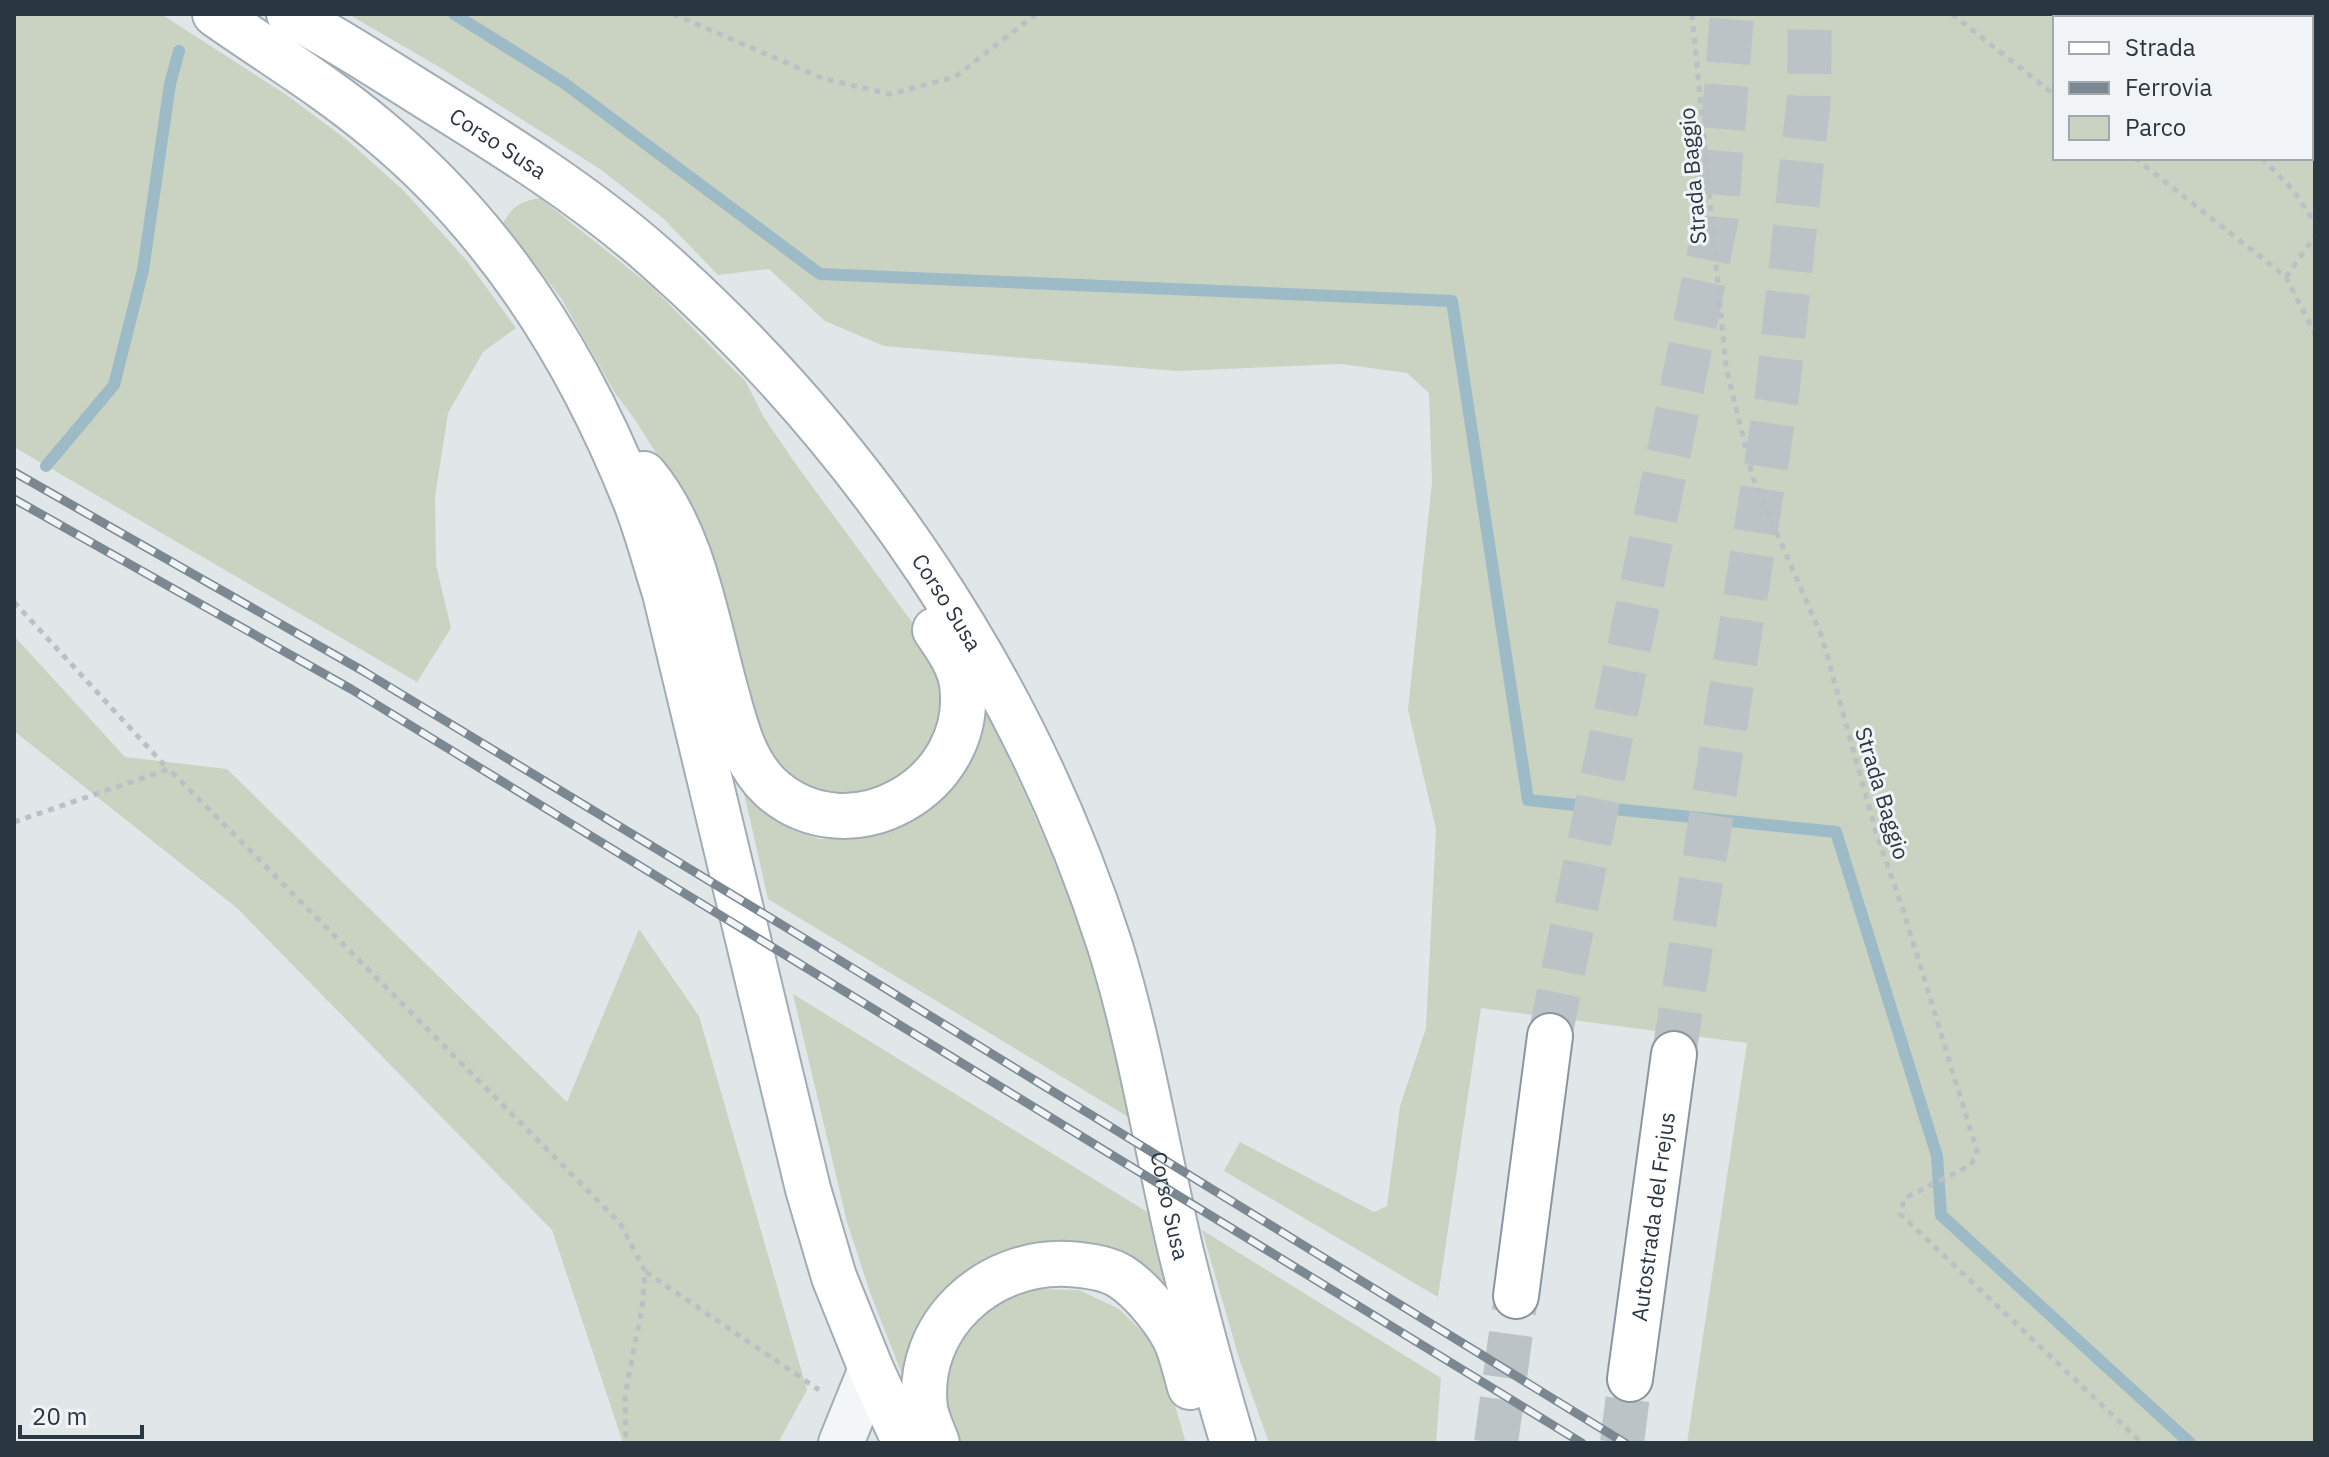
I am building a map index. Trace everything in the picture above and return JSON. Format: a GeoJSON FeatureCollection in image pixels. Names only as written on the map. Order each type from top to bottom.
{"type":"FeatureCollection","features":[{"type":"Feature","properties":{"kind":"main road"},"geometry":{"type":"LineString","coordinates":[[215,14],[378,129],[429,175],[487,239],[529,294],[566,354],[604,427],[636,503],[665,593],[808,1189],[834,1277],[905,1443]]}},
{"type":"Feature","properties":{"kind":"main road","name":"Corso Susa"},"geometry":{"type":"LineString","coordinates":[[289,14],[471,125],[580,197],[654,256],[802,404],[874,495],[929,572],[974,641],[1022,728],[1073,847],[1110,947],[1139,1059],[1181,1252],[1233,1443]]}},
{"type":"Feature","properties":{"kind":"main road"},"geometry":{"type":"LineString","coordinates":[[604,427],[656,488],[677,526],[694,575],[737,734],[749,761],[770,787],[797,806],[835,817],[871,815],[900,802],[926,783],[945,760],[963,711],[962,682],[941,638],[892,563],[832,483],[802,404]]}},
{"type":"Feature","properties":{"kind":"main road"},"geometry":{"type":"LineString","coordinates":[[1516,1296],[1550,1036]]}},
{"type":"Feature","properties":{"kind":"main road","name":"Autostrada del Frejus"},"geometry":{"type":"LineString","coordinates":[[1630,1379],[1674,1054]]}},
{"type":"Feature","properties":{"kind":"main road"},"geometry":{"type":"LineString","coordinates":[[937,1443],[925,1409],[926,1378],[933,1350],[944,1326],[963,1303],[988,1282],[1019,1268],[1049,1263],[1084,1265],[1119,1275],[1151,1305],[1177,1343],[1206,1443]]}},
{"type":"Feature","properties":{"kind":"street"},"geometry":{"type":"LineString","coordinates":[[847,1428],[871,1369]]}},
{"type":"Feature","properties":{"kind":"path"},"geometry":{"type":"LineString","coordinates":[[673,14],[824,79],[890,94],[955,77],[1036,14]]}},
{"type":"Feature","properties":{"kind":"path","name":"Strada Baggio"},"geometry":{"type":"LineString","coordinates":[[1692,14],[1729,380],[1753,478],[1822,637],[1876,832],[1977,1151],[1971,1165],[1905,1198],[1900,1214],[2142,1443]]}},
{"type":"Feature","properties":{"kind":"path"},"geometry":{"type":"LineString","coordinates":[[1952,14],[2053,93]]}},
{"type":"Feature","properties":{"kind":"path"},"geometry":{"type":"LineString","coordinates":[[2138,160],[2286,277],[2315,334]]}},
{"type":"Feature","properties":{"kind":"path"},"geometry":{"type":"LineString","coordinates":[[2264,160],[2293,190],[2315,223]]}},
{"type":"Feature","properties":{"kind":"path"},"geometry":{"type":"LineString","coordinates":[[2286,277],[2315,236]]}},
{"type":"Feature","properties":{"kind":"path"},"geometry":{"type":"LineString","coordinates":[[14,602],[169,769],[620,1223],[645,1271],[847,1428]]}},
{"type":"Feature","properties":{"kind":"path"},"geometry":{"type":"LineString","coordinates":[[14,822],[169,769]]}},
{"type":"Feature","properties":{"kind":"path"},"geometry":{"type":"LineString","coordinates":[[626,1443],[625,1395],[642,1308],[645,1271]]}},
{"type":"Feature","properties":{"kind":"green space"},"geometry":{"type":"Polygon","coordinates":[[[14,14],[161,14],[288,96],[347,140],[404,191],[467,261],[516,328],[483,352],[448,413],[435,497],[436,565],[451,628],[417,682],[14,447],[14,14]]]}},
{"type":"Feature","properties":{"kind":"green space"},"geometry":{"type":"Polygon","coordinates":[[[348,14],[2315,14],[2315,1443],[1687,1443],[1747,1043],[1481,1008],[1438,1297],[1224,1171],[1240,1142],[1374,1212],[1387,1206],[1400,1106],[1426,1028],[1436,829],[1408,710],[1432,482],[1429,393],[1407,373],[1341,364],[1176,371],[884,346],[825,321],[769,269],[718,275],[664,219],[600,169],[441,68],[348,14]]]}},
{"type":"Feature","properties":{"kind":"green space"},"geometry":{"type":"Polygon","coordinates":[[[540,198],[652,287],[746,382],[763,416],[795,463],[931,648],[943,681],[943,717],[930,752],[881,797],[823,801],[770,765],[667,471],[615,393],[561,298],[503,223],[518,205],[540,198]]]}},
{"type":"Feature","properties":{"kind":"green space"},"geometry":{"type":"Polygon","coordinates":[[[14,636],[125,757],[227,769],[567,1102],[639,929],[699,1016],[807,1390],[778,1443],[623,1443],[552,1230],[237,908],[14,731],[14,636]]]}},
{"type":"Feature","properties":{"kind":"green space"},"geometry":{"type":"Polygon","coordinates":[[[978,695],[1041,830],[1082,935],[1105,1006],[1130,1118],[768,899],[741,780],[762,806],[792,830],[819,839],[856,839],[893,828],[919,814],[978,695]]]}},
{"type":"Feature","properties":{"kind":"green space"},"geometry":{"type":"Polygon","coordinates":[[[793,994],[1149,1213],[1169,1305],[1027,1250],[907,1387],[847,1222],[793,994]]]}},
{"type":"Feature","properties":{"kind":"green space"},"geometry":{"type":"Polygon","coordinates":[[[1202,1230],[1441,1378],[1436,1443],[1269,1443],[1239,1358],[1202,1230]]]}},
{"type":"Feature","properties":{"kind":"green space"},"geometry":{"type":"Polygon","coordinates":[[[1032,1289],[1079,1290],[1119,1309],[1153,1342],[1186,1443],[956,1443],[946,1416],[947,1373],[959,1334],[988,1306],[1032,1289]]]}},
{"type":"Feature","properties":{"kind":"waterway"},"geometry":{"type":"LineString","coordinates":[[454,14],[564,83],[820,274],[1452,301],[1528,800],[1836,832],[1937,1156],[1941,1215],[2190,1443]]}},
{"type":"Feature","properties":{"kind":"waterway"},"geometry":{"type":"LineString","coordinates":[[46,466],[114,385],[143,270],[170,84],[179,51]]}},
{"type":"Feature","properties":{"kind":"tunnel"},"geometry":{"type":"LineString","coordinates":[[1550,1036],[1716,221],[1732,14]]}},
{"type":"Feature","properties":{"kind":"tunnel"},"geometry":{"type":"LineString","coordinates":[[1674,1054],[1777,395],[1809,97],[1810,14]]}},
{"type":"Feature","properties":{"kind":"tunnel"},"geometry":{"type":"LineString","coordinates":[[1496,1443],[1516,1296]]}},
{"type":"Feature","properties":{"kind":"tunnel"},"geometry":{"type":"LineString","coordinates":[[1622,1443],[1630,1379]]}},
{"type":"Feature","properties":{"kind":"railway"},"geometry":{"type":"LineString","coordinates":[[14,472],[363,671],[1625,1443]]}},
{"type":"Feature","properties":{"kind":"railway"},"geometry":{"type":"LineString","coordinates":[[14,499],[351,689],[1582,1443]]}}]}
